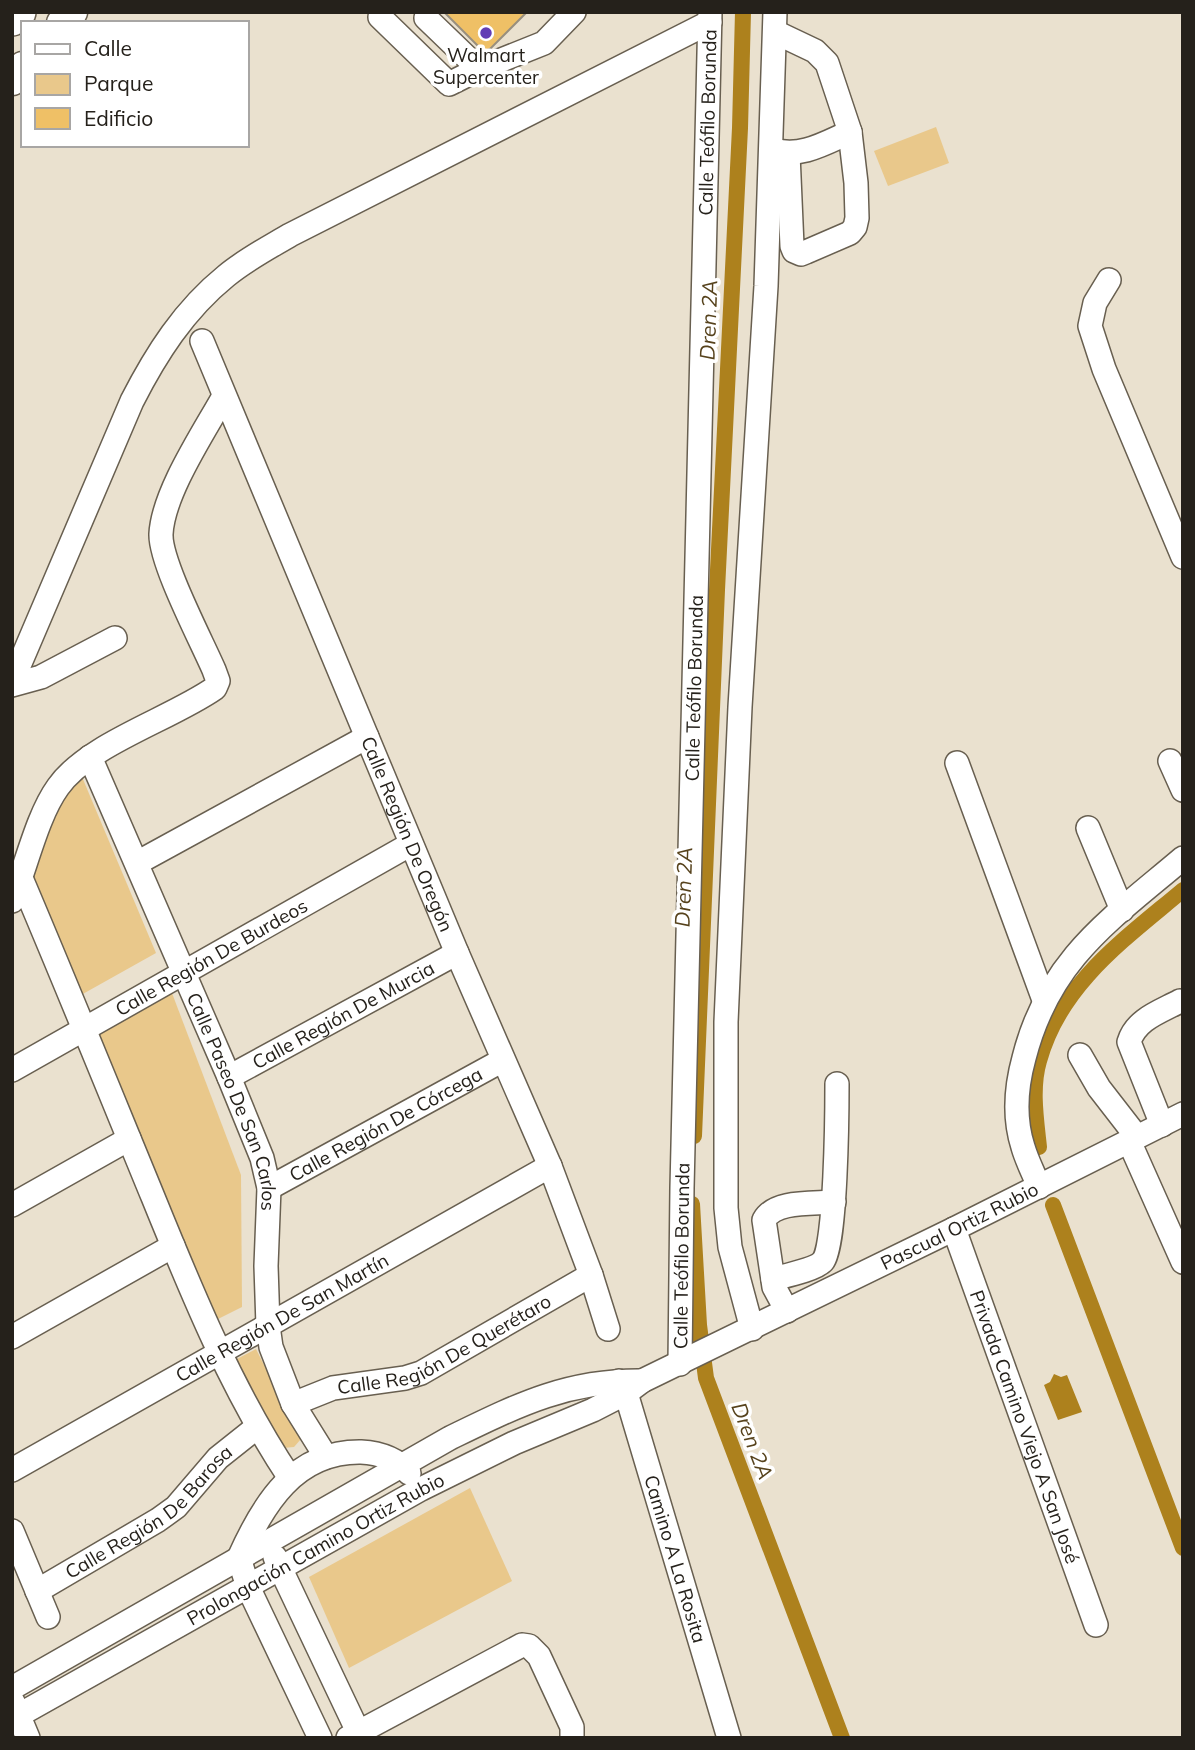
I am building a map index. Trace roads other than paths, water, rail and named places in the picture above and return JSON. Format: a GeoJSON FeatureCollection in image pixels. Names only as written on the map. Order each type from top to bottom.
{"type":"FeatureCollection","features":[{"type":"Feature","properties":{"kind":"highway"},"geometry":{"type":"LineString","coordinates":[[12,18],[18,12]]}},
{"type":"Feature","properties":{"kind":"street"},"geometry":{"type":"LineString","coordinates":[[380,17],[449,84],[544,43],[574,12]]}},
{"type":"Feature","properties":{"kind":"street"},"geometry":{"type":"LineString","coordinates":[[12,684],[132,401],[152,363],[174,330],[206,294],[226,275],[290,235],[710,17]]}},
{"type":"Feature","properties":{"kind":"street","name":"Calle Teófilo Borunda"},"geometry":{"type":"LineString","coordinates":[[689,1359],[682,1188],[710,17]]}},
{"type":"Feature","properties":{"kind":"street"},"geometry":{"type":"LineString","coordinates":[[426,18],[479,69]]}},
{"type":"Feature","properties":{"kind":"street"},"geometry":{"type":"LineString","coordinates":[[775,22],[823,57],[850,132],[856,183],[855,227],[850,233],[801,254],[794,251],[792,246],[779,152],[775,22]]}},
{"type":"Feature","properties":{"kind":"street"},"geometry":{"type":"LineString","coordinates":[[779,152],[812,149],[850,132]]}},
{"type":"Feature","properties":{"kind":"street"},"geometry":{"type":"LineString","coordinates":[[744,1332],[726,1208],[726,1023],[740,707],[765,298],[779,152]]}},
{"type":"Feature","properties":{"kind":"street"},"geometry":{"type":"LineString","coordinates":[[1109,280],[1095,303],[1090,326],[1104,369],[1183,557]]}},
{"type":"Feature","properties":{"kind":"street","name":"Calle Región De Oregón"},"geometry":{"type":"LineString","coordinates":[[202,341],[411,844],[550,1166],[608,1329]]}},
{"type":"Feature","properties":{"kind":"street"},"geometry":{"type":"LineString","coordinates":[[12,901],[45,811],[57,788],[69,774],[90,757],[209,692],[215,688],[218,681],[166,559],[161,533],[175,486],[224,396]]}},
{"type":"Feature","properties":{"kind":"street"},"geometry":{"type":"LineString","coordinates":[[12,684],[41,677],[115,638]]}},
{"type":"Feature","properties":{"kind":"street"},"geometry":{"type":"LineString","coordinates":[[137,863],[367,737]]}},
{"type":"Feature","properties":{"kind":"street","name":"Calle Paseo De San Carlos"},"geometry":{"type":"LineString","coordinates":[[90,757],[229,1077],[261,1158],[268,1188],[266,1266],[271,1347],[293,1404],[326,1457]]}},
{"type":"Feature","properties":{"kind":"street"},"geometry":{"type":"LineString","coordinates":[[1170,761],[1183,790]]}},
{"type":"Feature","properties":{"kind":"street"},"geometry":{"type":"LineString","coordinates":[[957,763],[1044,1000]]}},
{"type":"Feature","properties":{"kind":"street"},"geometry":{"type":"LineString","coordinates":[[1088,828],[1122,910]]}},
{"type":"Feature","properties":{"kind":"street","name":"Calle Región De Burdeos"},"geometry":{"type":"LineString","coordinates":[[12,1070],[411,844]]}},
{"type":"Feature","properties":{"kind":"street"},"geometry":{"type":"LineString","coordinates":[[1039,1187],[1022,1146],[1017,1110],[1018,1088],[1027,1043],[1044,1000],[1056,978],[1095,933],[1183,858]]}},
{"type":"Feature","properties":{"kind":"street"},"geometry":{"type":"LineString","coordinates":[[21,878],[86,1029],[173,1246],[257,1427],[290,1478]]}},
{"type":"Feature","properties":{"kind":"street","name":"Calle Región De Murcia"},"geometry":{"type":"LineString","coordinates":[[229,1077],[457,953]]}},
{"type":"Feature","properties":{"kind":"street"},"geometry":{"type":"LineString","coordinates":[[1162,1125],[1129,1042],[1133,1030],[1140,1023],[1180,1001]]}},
{"type":"Feature","properties":{"kind":"street"},"geometry":{"type":"LineString","coordinates":[[1080,1055],[1133,1139],[1183,1262]]}},
{"type":"Feature","properties":{"kind":"street","name":"Calle Región De Córcega"},"geometry":{"type":"LineString","coordinates":[[268,1188],[503,1060]]}},
{"type":"Feature","properties":{"kind":"street"},"geometry":{"type":"LineString","coordinates":[[773,1279],[820,1264],[824,1260],[834,1202],[838,1084]]}},
{"type":"Feature","properties":{"kind":"street","name":"Pascual Ortiz Rubio"},"geometry":{"type":"LineString","coordinates":[[629,1385],[689,1359],[1183,1114]]}},
{"type":"Feature","properties":{"kind":"street"},"geometry":{"type":"LineString","coordinates":[[12,1205],[129,1139]]}},
{"type":"Feature","properties":{"kind":"street","name":"Calle Región De San Martín"},"geometry":{"type":"LineString","coordinates":[[12,1470],[550,1166]]}},
{"type":"Feature","properties":{"kind":"street"},"geometry":{"type":"LineString","coordinates":[[787,1311],[774,1287],[764,1220],[768,1213],[777,1208],[834,1202]]}},
{"type":"Feature","properties":{"kind":"street","name":"Privada Camino Viejo A San José"},"geometry":{"type":"LineString","coordinates":[[954,1229],[1096,1625]]}},
{"type":"Feature","properties":{"kind":"street"},"geometry":{"type":"LineString","coordinates":[[12,1337],[173,1246]]}},
{"type":"Feature","properties":{"kind":"street","name":"Calle Región De Querétaro"},"geometry":{"type":"LineString","coordinates":[[293,1404],[333,1388],[405,1378],[421,1373],[591,1275]]}},
{"type":"Feature","properties":{"kind":"street","name":"Prolongación Camino Ortiz Rubio"},"geometry":{"type":"LineString","coordinates":[[12,1688],[401,1464],[524,1402],[580,1386],[629,1385]]}},
{"type":"Feature","properties":{"kind":"street","name":"Prolongación Camino Ortiz Rubio"},"geometry":{"type":"LineString","coordinates":[[14,1712],[281,1569],[421,1489],[514,1443],[593,1410],[629,1385]]}},
{"type":"Feature","properties":{"kind":"street","name":"Camino A La Rosita"},"geometry":{"type":"LineString","coordinates":[[629,1385],[729,1738]]}},
{"type":"Feature","properties":{"kind":"street","name":"Calle Región De Barosa"},"geometry":{"type":"LineString","coordinates":[[37,1591],[167,1514],[218,1458],[257,1427]]}},
{"type":"Feature","properties":{"kind":"street"},"geometry":{"type":"LineString","coordinates":[[320,1738],[248,1587],[239,1558],[264,1508],[290,1478],[326,1457],[367,1452],[385,1457],[401,1464],[421,1489]]}},
{"type":"Feature","properties":{"kind":"street"},"geometry":{"type":"LineString","coordinates":[[12,1531],[48,1617]]}},
{"type":"Feature","properties":{"kind":"street"},"geometry":{"type":"LineString","coordinates":[[267,1542],[316,1642],[356,1736],[522,1645],[529,1646],[539,1656],[572,1727],[572,1738]]}},
{"type":"Feature","properties":{"kind":"street"},"geometry":{"type":"LineString","coordinates":[[281,1657],[316,1642]]}},
{"type":"Feature","properties":{"kind":"street"},"geometry":{"type":"LineString","coordinates":[[14,1712],[28,1738]]}},
{"type":"Feature","properties":{"kind":"waterway","name":"Dren 2A"},"geometry":{"type":"LineString","coordinates":[[694,1136],[743,12]]}},
{"type":"Feature","properties":{"kind":"waterway"},"geometry":{"type":"LineString","coordinates":[[1039,1147],[1035,1082],[1039,1061],[1062,1009],[1078,986],[1117,945],[1183,890]]}},
{"type":"Feature","properties":{"kind":"waterway","name":"Dren 2A"},"geometry":{"type":"LineString","coordinates":[[692,1204],[699,1325],[706,1378],[842,1738]]}},
{"type":"Feature","properties":{"kind":"waterway"},"geometry":{"type":"LineString","coordinates":[[1053,1205],[1183,1548]]}},
{"type":"Feature","properties":{"kind":"place","name":"Walmart Supercenter"},"geometry":{"type":"Point","coordinates":[486,33]}}]}
